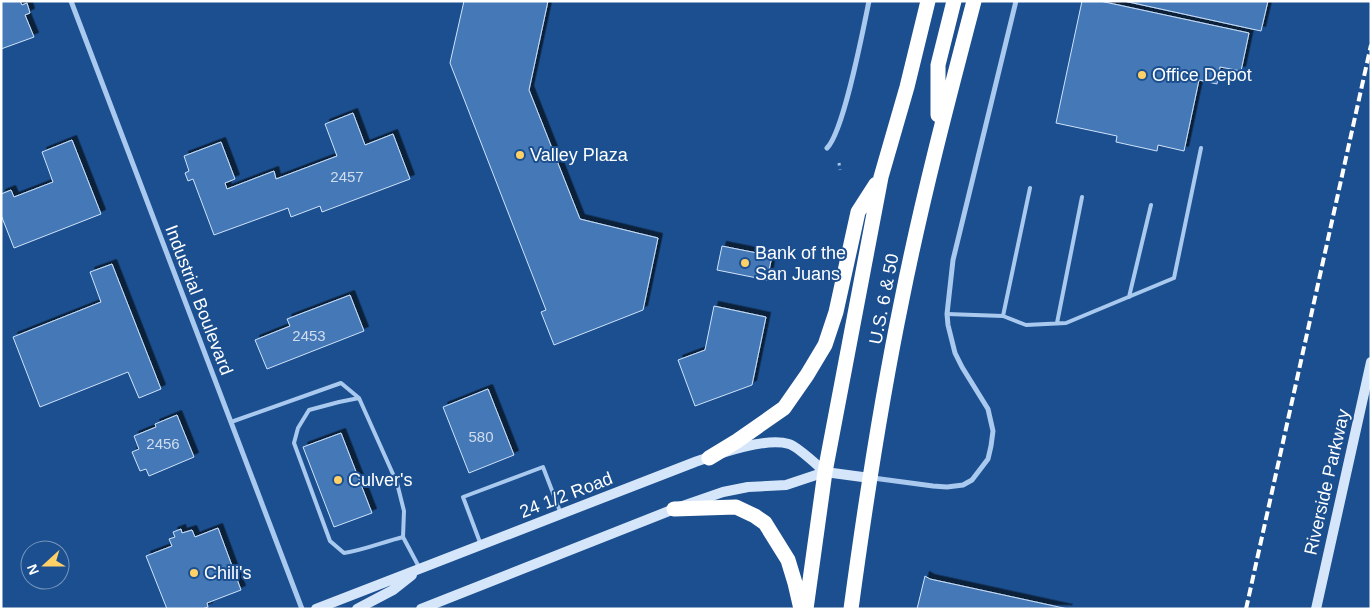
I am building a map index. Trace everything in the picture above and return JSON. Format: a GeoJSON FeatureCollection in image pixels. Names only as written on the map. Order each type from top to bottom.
{"type":"FeatureCollection","features":[{"type":"Feature","properties":{"kind":"highway","name":"U.S. 6 & 50"},"geometry":{"type":"LineString","coordinates":[[806,609],[825,472],[880,177],[907,87],[928,1]]}},
{"type":"Feature","properties":{"kind":"highway"},"geometry":{"type":"LineString","coordinates":[[939,134],[938,65],[954,1]]}},
{"type":"Feature","properties":{"kind":"highway","name":"U.S. 6 & 50"},"geometry":{"type":"LineString","coordinates":[[851,609],[870,478],[902,300],[939,134],[974,1]]}},
{"type":"Feature","properties":{"kind":"highway"},"geometry":{"type":"LineString","coordinates":[[709,458],[784,408],[807,375],[825,345],[836,312],[858,212],[880,177]]}},
{"type":"Feature","properties":{"kind":"highway"},"geometry":{"type":"LineString","coordinates":[[674,510],[736,507],[765,523],[788,560],[796,583],[801,609]]}},
{"type":"Feature","properties":{"kind":"main road","name":"Riverside Parkway"},"geometry":{"type":"LineString","coordinates":[[1316,609],[1371,362]]}},
{"type":"Feature","properties":{"kind":"main road","name":"24 1/2 Road"},"geometry":{"type":"LineString","coordinates":[[316,609],[709,458],[749,446],[779,442],[791,444],[825,472]]}},
{"type":"Feature","properties":{"kind":"main road"},"geometry":{"type":"LineString","coordinates":[[421,609],[723,492],[748,487],[786,485],[825,472],[870,478]]}},
{"type":"Feature","properties":{"kind":"main road"},"geometry":{"type":"LineString","coordinates":[[357,609],[393,590],[420,568]]}},
{"type":"Feature","properties":{"kind":"street","name":"Industrial Boulevard"},"geometry":{"type":"LineString","coordinates":[[71,1],[302,609]]}},
{"type":"Feature","properties":{"kind":"street"},"geometry":{"type":"LineString","coordinates":[[827,148],[831,144],[842,117],[869,1]]}},
{"type":"Feature","properties":{"kind":"street"},"geometry":{"type":"LineString","coordinates":[[870,478],[933,486],[963,485],[972,480],[988,459],[993,431],[988,409],[956,353],[947,314],[953,260],[1016,1]]}},
{"type":"Feature","properties":{"kind":"lane"},"geometry":{"type":"LineString","coordinates":[[947,314],[1003,316],[1026,325],[1066,323],[1174,278],[1201,148]]}},
{"type":"Feature","properties":{"kind":"lane"},"geometry":{"type":"LineString","coordinates":[[1003,316],[1030,188]]}},
{"type":"Feature","properties":{"kind":"lane"},"geometry":{"type":"LineString","coordinates":[[1057,323],[1082,197]]}},
{"type":"Feature","properties":{"kind":"lane"},"geometry":{"type":"LineString","coordinates":[[1129,297],[1151,205]]}},
{"type":"Feature","properties":{"kind":"lane"},"geometry":{"type":"LineString","coordinates":[[231,422],[341,383],[359,398],[397,483],[404,511],[403,537],[420,568]]}},
{"type":"Feature","properties":{"kind":"lane"},"geometry":{"type":"LineString","coordinates":[[359,398],[309,410],[298,428],[294,443],[330,541],[344,553],[403,537]]}},
{"type":"Feature","properties":{"kind":"lane"},"geometry":{"type":"LineString","coordinates":[[481,545],[463,497],[543,466],[561,514]]}},
{"type":"Feature","properties":{"kind":"path"},"geometry":{"type":"LineString","coordinates":[[839,163],[840,170]]}},
{"type":"Feature","properties":{"kind":"building"},"geometry":{"type":"Polygon","coordinates":[[[1,1],[20,1],[22,5],[27,3],[30,13],[25,15],[34,37],[1,49],[1,1]]]}},
{"type":"Feature","properties":{"kind":"building","name":"Valley Plaza"},"geometry":{"type":"Polygon","coordinates":[[[464,1],[548,1],[529,90],[580,219],[658,238],[643,310],[554,345],[541,312],[546,310],[450,63],[464,1]]]}},
{"type":"Feature","properties":{"kind":"building","name":"Office Depot"},"geometry":{"type":"Polygon","coordinates":[[[1082,1],[1100,1],[1249,33],[1241,71],[1220,67],[1217,84],[1199,80],[1184,151],[1158,145],[1157,151],[1116,142],[1117,136],[1056,123],[1082,1]]]}},
{"type":"Feature","properties":{"kind":"building"},"geometry":{"type":"Polygon","coordinates":[[[1124,1],[1268,1],[1261,31],[1124,1]]]}},
{"type":"Feature","properties":{"kind":"building"},"geometry":{"type":"Polygon","coordinates":[[[353,113],[365,145],[393,134],[410,179],[322,212],[320,206],[291,217],[288,208],[214,235],[193,179],[188,181],[185,173],[189,171],[184,156],[221,142],[235,179],[225,183],[227,189],[274,171],[276,179],[337,156],[325,124],[353,113]]]}},
{"type":"Feature","properties":{"kind":"building"},"geometry":{"type":"Polygon","coordinates":[[[72,140],[101,214],[14,248],[1,215],[1,194],[11,190],[14,197],[53,182],[42,152],[72,140]]]}},
{"type":"Feature","properties":{"kind":"building"},"geometry":{"type":"Polygon","coordinates":[[[722,246],[772,256],[767,280],[717,270],[722,246]]]}},
{"type":"Feature","properties":{"kind":"building"},"geometry":{"type":"Polygon","coordinates":[[[112,264],[161,389],[139,398],[128,372],[40,407],[13,337],[101,302],[90,272],[112,264]]]}},
{"type":"Feature","properties":{"kind":"building"},"geometry":{"type":"Polygon","coordinates":[[[350,295],[364,331],[267,369],[255,340],[290,326],[287,319],[350,295]]]}},
{"type":"Feature","properties":{"kind":"building"},"geometry":{"type":"Polygon","coordinates":[[[714,306],[766,317],[752,385],[695,406],[678,360],[705,350],[714,306]]]}},
{"type":"Feature","properties":{"kind":"building"},"geometry":{"type":"Polygon","coordinates":[[[488,389],[514,455],[469,473],[443,407],[488,389]]]}},
{"type":"Feature","properties":{"kind":"building"},"geometry":{"type":"Polygon","coordinates":[[[177,415],[194,457],[149,476],[146,469],[140,471],[132,452],[139,449],[134,436],[156,427],[155,424],[177,415]]]}},
{"type":"Feature","properties":{"kind":"building","name":"Culver's"},"geometry":{"type":"Polygon","coordinates":[[[341,433],[372,513],[334,527],[303,447],[341,433]]]}},
{"type":"Feature","properties":{"kind":"building","name":"Chili's"},"geometry":{"type":"Polygon","coordinates":[[[218,528],[241,590],[207,603],[208,607],[202,609],[167,609],[146,556],[172,546],[169,539],[175,537],[173,532],[181,529],[182,533],[192,530],[195,537],[218,528]]]}},
{"type":"Feature","properties":{"kind":"building"},"geometry":{"type":"Polygon","coordinates":[[[925,576],[930,579],[1068,609],[917,609],[925,576]]]}},
{"type":"Feature","properties":{"kind":"railway"},"geometry":{"type":"LineString","coordinates":[[1246,609],[1371,45]]}},
{"type":"Feature","properties":{"kind":"place","name":"Office Depot"},"geometry":{"type":"Point","coordinates":[1142,75]}},
{"type":"Feature","properties":{"kind":"place","name":"Valley Plaza"},"geometry":{"type":"Point","coordinates":[520,155]}},
{"type":"Feature","properties":{"kind":"place","name":"Bank of the San Juans"},"geometry":{"type":"Point","coordinates":[745,263]}},
{"type":"Feature","properties":{"kind":"place","name":"Culver's"},"geometry":{"type":"Point","coordinates":[338,480]}},
{"type":"Feature","properties":{"kind":"place","name":"Chili's"},"geometry":{"type":"Point","coordinates":[194,573]}}]}
